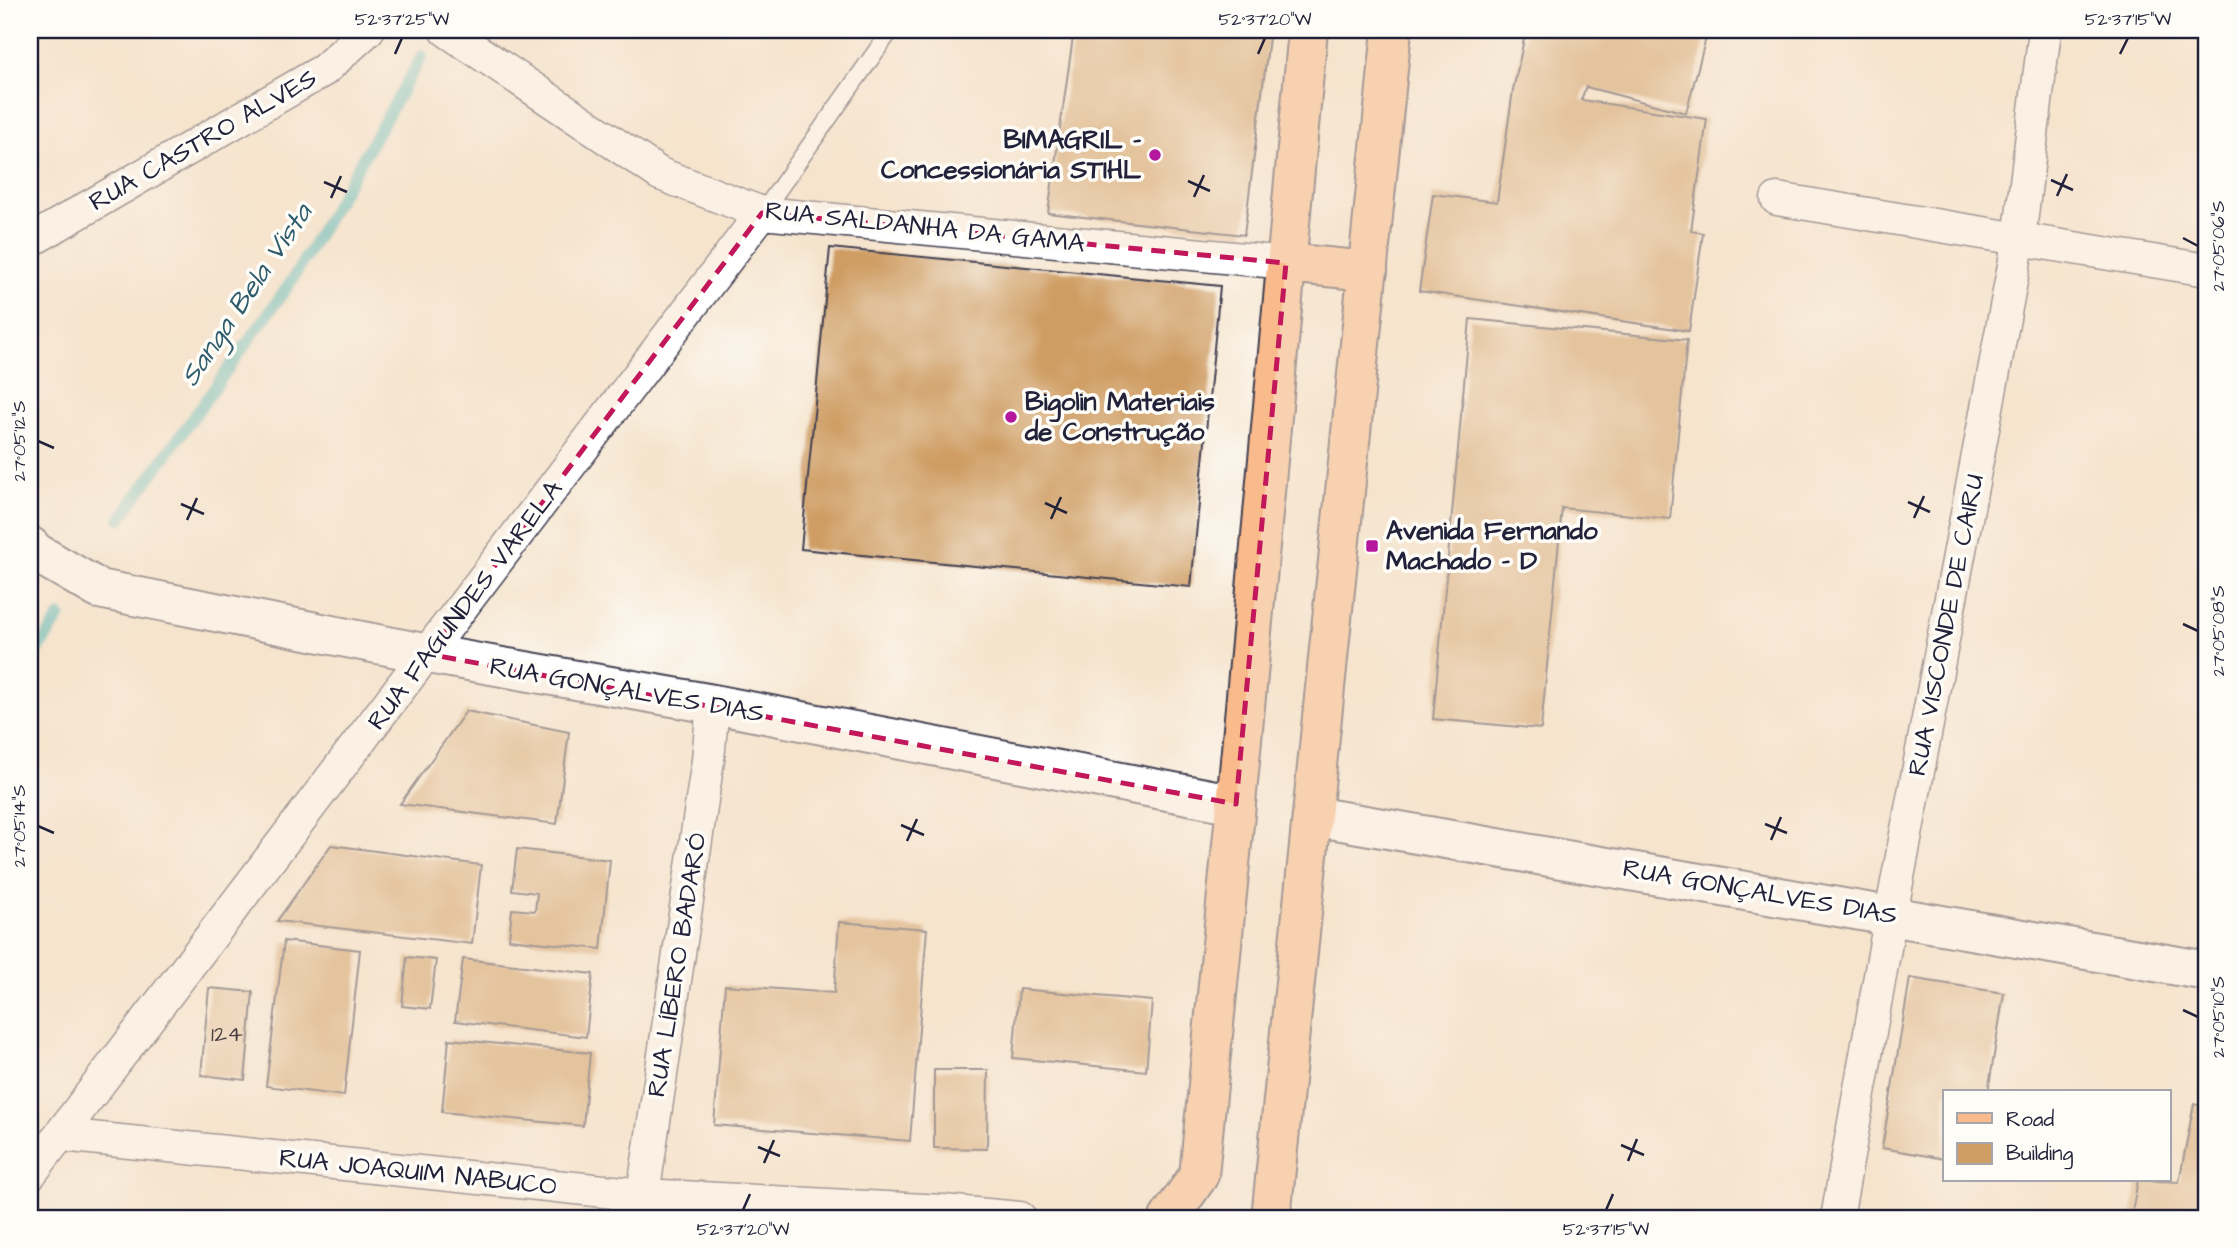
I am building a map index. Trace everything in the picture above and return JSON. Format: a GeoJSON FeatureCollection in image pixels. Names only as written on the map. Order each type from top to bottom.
{"type":"FeatureCollection","features":[{"type":"Feature","properties":{"kind":"main road"},"geometry":{"type":"LineString","coordinates":[[1169,1218],[1199,1175],[1308,30]]}},
{"type":"Feature","properties":{"kind":"main road"},"geometry":{"type":"LineString","coordinates":[[1272,1218],[1392,30]]}},
{"type":"Feature","properties":{"kind":"main road"},"geometry":{"type":"LineString","coordinates":[[1286,263],[1368,271]]}},
{"type":"Feature","properties":{"kind":"street","name":"RUA CASTRO ALVES"},"geometry":{"type":"LineString","coordinates":[[30,241],[324,70],[368,30]]}},
{"type":"Feature","properties":{"kind":"street","name":"RUA SALDANHA DA GAMA"},"geometry":{"type":"LineString","coordinates":[[446,30],[660,174],[762,213],[1286,263]]}},
{"type":"Feature","properties":{"kind":"street","name":"RUA VISCONDE DE CAIRU"},"geometry":{"type":"LineString","coordinates":[[1837,1218],[1891,915],[2019,239],[2045,30]]}},
{"type":"Feature","properties":{"kind":"street"},"geometry":{"type":"LineString","coordinates":[[1777,199],[2207,270]]}},
{"type":"Feature","properties":{"kind":"street","name":"RUA FAGUNDES VARELA"},"geometry":{"type":"LineString","coordinates":[[30,1174],[762,213]]}},
{"type":"Feature","properties":{"kind":"street","name":"RUA GONÇALVES DIAS"},"geometry":{"type":"LineString","coordinates":[[30,546],[99,589],[428,654],[713,704],[1236,804]]}},
{"type":"Feature","properties":{"kind":"street","name":"RUA LÍBERO BADARÓ"},"geometry":{"type":"LineString","coordinates":[[633,1207],[708,760],[713,704]]}},
{"type":"Feature","properties":{"kind":"street","name":"RUA GONÇALVES DIAS"},"geometry":{"type":"LineString","coordinates":[[1313,816],[2207,971]]}},
{"type":"Feature","properties":{"kind":"street","name":"RUA JOAQUIM NABUCO"},"geometry":{"type":"LineString","coordinates":[[62,1135],[633,1207],[1020,1218]]}},
{"type":"Feature","properties":{"kind":"lane","name":"RUA FAGUNDES VARELA"},"geometry":{"type":"LineString","coordinates":[[762,213],[891,30]]}},
{"type":"Feature","properties":{"kind":"highlighted area"},"geometry":{"type":"Polygon","coordinates":[[[762,213],[1286,263],[1236,804],[428,654],[762,213]]]}},
{"type":"Feature","properties":{"kind":"building","name":"BIMAGRIL - Concessionária STIHL"},"geometry":{"type":"Polygon","coordinates":[[[1074,30],[1270,30],[1244,235],[1048,213],[1074,30]]]}},
{"type":"Feature","properties":{"kind":"building"},"geometry":{"type":"Polygon","coordinates":[[[1526,30],[1708,30],[1686,113],[1586,87],[1581,100],[1707,119],[1691,231],[1703,233],[1689,331],[1419,291],[1433,194],[1497,202],[1513,90],[1526,30]]]}},
{"type":"Feature","properties":{"kind":"building","name":"Bigolin Materiais de Construção"},"geometry":{"type":"Polygon","coordinates":[[[830,248],[1220,286],[1191,587],[801,549],[830,248]]]}},
{"type":"Feature","properties":{"kind":"building"},"geometry":{"type":"Polygon","coordinates":[[[1470,319],[1687,340],[1670,519],[1562,508],[1541,729],[1433,719],[1470,319]]]}},
{"type":"Feature","properties":{"kind":"building"},"geometry":{"type":"Polygon","coordinates":[[[466,711],[569,732],[557,824],[400,804],[466,711]]]}},
{"type":"Feature","properties":{"kind":"building"},"geometry":{"type":"Polygon","coordinates":[[[331,845],[481,865],[472,944],[277,921],[331,845]]]}},
{"type":"Feature","properties":{"kind":"building"},"geometry":{"type":"Polygon","coordinates":[[[517,849],[610,860],[601,949],[509,939],[512,909],[535,911],[537,893],[512,890],[517,849]]]}},
{"type":"Feature","properties":{"kind":"building"},"geometry":{"type":"Polygon","coordinates":[[[839,922],[927,929],[910,1141],[714,1125],[725,985],[834,993],[839,922]]]}},
{"type":"Feature","properties":{"kind":"building"},"geometry":{"type":"Polygon","coordinates":[[[284,941],[360,950],[344,1096],[266,1086],[284,941]]]}},
{"type":"Feature","properties":{"kind":"building"},"geometry":{"type":"Polygon","coordinates":[[[407,957],[436,960],[430,1009],[402,1006],[407,957]]]}},
{"type":"Feature","properties":{"kind":"building"},"geometry":{"type":"Polygon","coordinates":[[[463,959],[593,974],[586,1037],[455,1021],[463,959]]]}},
{"type":"Feature","properties":{"kind":"building"},"geometry":{"type":"Polygon","coordinates":[[[1910,978],[2004,993],[1988,1090],[1943,1090],[1943,1159],[1882,1148],[1910,978]]]}},
{"type":"Feature","properties":{"kind":"building"},"geometry":{"type":"Polygon","coordinates":[[[209,988],[253,992],[245,1080],[201,1075],[209,988]]]}},
{"type":"Feature","properties":{"kind":"building"},"geometry":{"type":"Polygon","coordinates":[[[1019,989],[1152,1001],[1146,1071],[1013,1058],[1019,989]]]}},
{"type":"Feature","properties":{"kind":"building"},"geometry":{"type":"Polygon","coordinates":[[[449,1039],[590,1053],[583,1126],[442,1112],[449,1039]]]}},
{"type":"Feature","properties":{"kind":"building"},"geometry":{"type":"Polygon","coordinates":[[[934,1070],[988,1070],[987,1149],[934,1148],[934,1070]]]}},
{"type":"Feature","properties":{"kind":"building"},"geometry":{"type":"Polygon","coordinates":[[[2194,1104],[2207,1107],[2207,1218],[2131,1218],[2138,1182],[2179,1182],[2194,1104]]]}},
{"type":"Feature","properties":{"kind":"waterway","name":"Sanga Bela Vista"},"geometry":{"type":"LineString","coordinates":[[120,519],[291,282],[422,56]]}},
{"type":"Feature","properties":{"kind":"waterway","name":"Sanga Bela Vista"},"geometry":{"type":"LineString","coordinates":[[30,662],[60,616]]}},
{"type":"Feature","properties":{"kind":"place","name":"BIMAGRIL - Concessionária STIHL"},"geometry":{"type":"Point","coordinates":[1155,155]}},
{"type":"Feature","properties":{"kind":"place","name":"Bigolin Materiais de Construção"},"geometry":{"type":"Point","coordinates":[1011,417]}},
{"type":"Feature","properties":{"kind":"place","name":"Avenida Fernando Machado - D"},"geometry":{"type":"Point","coordinates":[1372,546]}}]}
